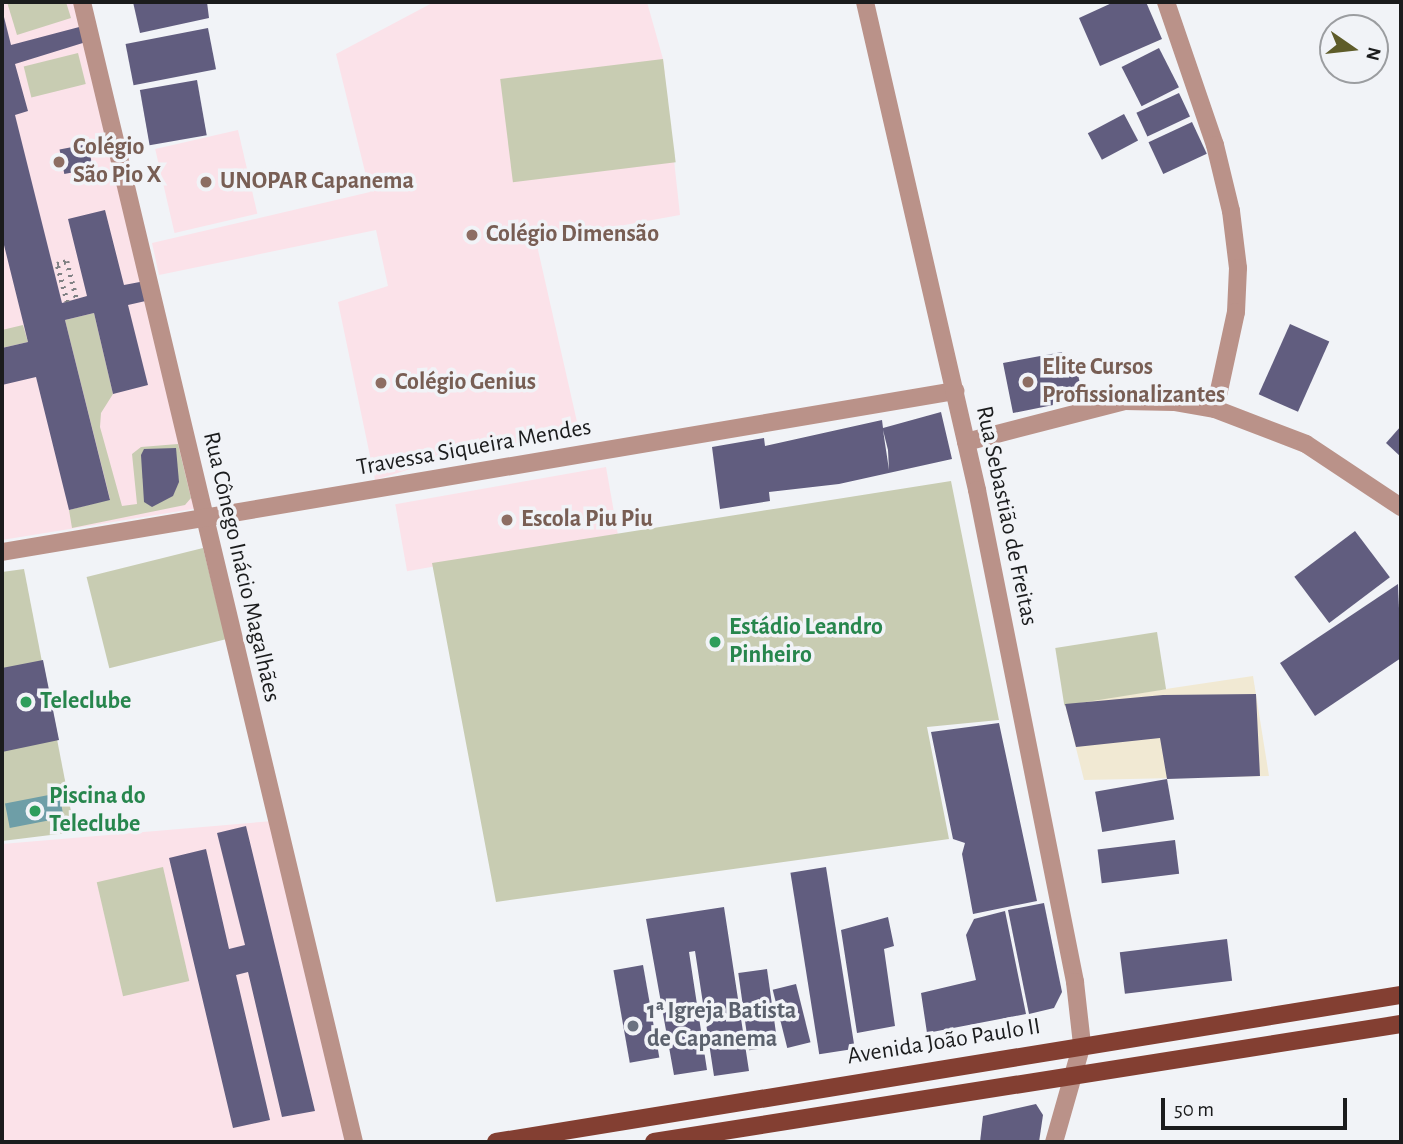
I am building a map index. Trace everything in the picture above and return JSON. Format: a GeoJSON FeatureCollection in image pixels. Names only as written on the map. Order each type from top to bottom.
{"type":"FeatureCollection","features":[{"type":"Feature","properties":{"kind":"main road","name":"Avenida João Paulo II"},"geometry":{"type":"LineString","coordinates":[[496,1142],[1082,1044],[1401,995]]}},
{"type":"Feature","properties":{"kind":"main road"},"geometry":{"type":"LineString","coordinates":[[654,1142],[1401,1024]]}},
{"type":"Feature","properties":{"kind":"street","name":"Rua Cônego Inácio Magalhães"},"geometry":{"type":"LineString","coordinates":[[82,2],[354,1142]]}},
{"type":"Feature","properties":{"kind":"street","name":"Rua Sebastião de Freitas"},"geometry":{"type":"LineString","coordinates":[[865,2],[966,442],[1075,982],[1082,1044]]}},
{"type":"Feature","properties":{"kind":"street"},"geometry":{"type":"LineString","coordinates":[[1166,2],[1215,145],[1231,211],[1238,268],[1236,312],[1215,409]]}},
{"type":"Feature","properties":{"kind":"street","name":"Travessa Siqueira Mendes"},"geometry":{"type":"LineString","coordinates":[[2,552],[955,391]]}},
{"type":"Feature","properties":{"kind":"street"},"geometry":{"type":"LineString","coordinates":[[966,442],[1125,401],[1215,409],[1306,444],[1401,507]]}},
{"type":"Feature","properties":{"kind":"street"},"geometry":{"type":"LineString","coordinates":[[1054,1142],[1082,1044]]}},
{"type":"Feature","properties":{"kind":"path"},"geometry":{"type":"LineString","coordinates":[[67,302],[57,264],[67,261],[77,299]]}},
{"type":"Feature","properties":{"kind":"shaded area","name":"Colégio São Pio X"},"geometry":{"type":"Polygon","coordinates":[[[2,2],[77,2],[199,508],[2,540],[2,2]]]}},
{"type":"Feature","properties":{"kind":"shaded area","name":"Colégio Dimensão"},"geometry":{"type":"Polygon","coordinates":[[[434,2],[647,2],[663,59],[680,215],[536,241],[580,435],[423,465],[375,480],[338,302],[388,286],[376,230],[159,275],[152,243],[370,192],[336,54],[434,2]]]}},
{"type":"Feature","properties":{"kind":"shaded area","name":"UNOPAR Capanema"},"geometry":{"type":"Polygon","coordinates":[[[238,130],[257,214],[175,233],[155,149],[238,130]]]}},
{"type":"Feature","properties":{"kind":"shaded area","name":"Escola Piu Piu"},"geometry":{"type":"Polygon","coordinates":[[[606,467],[618,534],[407,571],[395,504],[606,467]]]}},
{"type":"Feature","properties":{"kind":"shaded area"},"geometry":{"type":"Polygon","coordinates":[[[1253,676],[1269,776],[1084,780],[1065,704],[1253,676]]]}},
{"type":"Feature","properties":{"kind":"shaded area"},"geometry":{"type":"Polygon","coordinates":[[[273,821],[355,1142],[4,1142],[2,844],[273,821]]]}},
{"type":"Feature","properties":{"kind":"green space"},"geometry":{"type":"Polygon","coordinates":[[[7,2],[66,2],[71,18],[17,35],[7,2]]]}},
{"type":"Feature","properties":{"kind":"green space"},"geometry":{"type":"Polygon","coordinates":[[[78,53],[86,84],[31,98],[24,67],[78,53]]]}},
{"type":"Feature","properties":{"kind":"green space"},"geometry":{"type":"Polygon","coordinates":[[[663,59],[676,162],[513,182],[500,79],[663,59]]]}},
{"type":"Feature","properties":{"kind":"green space"},"geometry":{"type":"Polygon","coordinates":[[[94,313],[113,394],[101,413],[100,427],[122,506],[137,504],[132,454],[141,447],[178,444],[191,498],[185,505],[72,528],[69,510],[110,499],[65,320],[94,313]]]}},
{"type":"Feature","properties":{"kind":"green space"},"geometry":{"type":"Polygon","coordinates":[[[23,325],[28,342],[2,348],[2,330],[23,325]]]}},
{"type":"Feature","properties":{"kind":"green space","name":"Estádio Leandro Pinheiro"},"geometry":{"type":"Polygon","coordinates":[[[951,481],[999,720],[927,727],[949,839],[496,902],[432,563],[951,481]]]}},
{"type":"Feature","properties":{"kind":"green space"},"geometry":{"type":"Polygon","coordinates":[[[203,548],[226,639],[109,668],[87,577],[203,548]]]}},
{"type":"Feature","properties":{"kind":"green space","name":"Teleclube"},"geometry":{"type":"Polygon","coordinates":[[[24,569],[75,832],[2,841],[2,572],[24,569]]]}},
{"type":"Feature","properties":{"kind":"green space"},"geometry":{"type":"Polygon","coordinates":[[[1157,632],[1166,689],[1064,705],[1055,648],[1157,632]]]}},
{"type":"Feature","properties":{"kind":"green space"},"geometry":{"type":"Polygon","coordinates":[[[163,867],[189,981],[123,996],[97,882],[163,867]]]}},
{"type":"Feature","properties":{"kind":"water","name":"Piscina do Teleclube"},"geometry":{"type":"Polygon","coordinates":[[[59,793],[64,818],[10,828],[5,803],[59,793]]]}},
{"type":"Feature","properties":{"kind":"building"},"geometry":{"type":"Polygon","coordinates":[[[133,2],[207,2],[209,18],[140,33],[133,2]]]}},
{"type":"Feature","properties":{"kind":"building"},"geometry":{"type":"Polygon","coordinates":[[[1114,2],[1146,2],[1162,39],[1100,66],[1079,18],[1114,2]]]}},
{"type":"Feature","properties":{"kind":"building"},"geometry":{"type":"Polygon","coordinates":[[[3,13],[11,45],[83,26],[86,42],[15,64],[28,111],[15,115],[62,303],[87,296],[68,219],[105,210],[124,285],[145,281],[150,300],[128,305],[148,385],[113,394],[94,313],[65,320],[110,500],[69,510],[36,377],[2,385],[2,348],[28,342],[2,237],[3,13]]]}},
{"type":"Feature","properties":{"kind":"building"},"geometry":{"type":"Polygon","coordinates":[[[208,28],[216,69],[134,85],[126,44],[208,28]]]}},
{"type":"Feature","properties":{"kind":"building"},"geometry":{"type":"Polygon","coordinates":[[[1159,48],[1179,87],[1142,106],[1122,67],[1159,48]]]}},
{"type":"Feature","properties":{"kind":"building"},"geometry":{"type":"Polygon","coordinates":[[[197,80],[207,135],[150,145],[140,90],[197,80]]]}},
{"type":"Feature","properties":{"kind":"building"},"geometry":{"type":"Polygon","coordinates":[[[1179,93],[1190,117],[1147,136],[1136,113],[1179,93]]]}},
{"type":"Feature","properties":{"kind":"building"},"geometry":{"type":"Polygon","coordinates":[[[1124,114],[1138,140],[1102,160],[1088,133],[1124,114]]]}},
{"type":"Feature","properties":{"kind":"building"},"geometry":{"type":"Polygon","coordinates":[[[1192,122],[1207,154],[1163,174],[1148,142],[1192,122]]]}},
{"type":"Feature","properties":{"kind":"building"},"geometry":{"type":"Polygon","coordinates":[[[88,144],[93,169],[64,174],[60,150],[88,144]]]}},
{"type":"Feature","properties":{"kind":"building"},"geometry":{"type":"Polygon","coordinates":[[[1290,324],[1329,341],[1298,412],[1259,394],[1290,324]]]}},
{"type":"Feature","properties":{"kind":"building"},"geometry":{"type":"Polygon","coordinates":[[[1062,352],[1067,376],[1078,374],[1083,399],[1013,413],[1003,363],[1062,352]]]}},
{"type":"Feature","properties":{"kind":"building"},"geometry":{"type":"Polygon","coordinates":[[[941,412],[952,459],[839,484],[769,492],[770,501],[720,509],[712,447],[764,438],[765,446],[882,420],[883,428],[941,412]],[[883,430],[889,470],[888,450],[883,430]]]}},
{"type":"Feature","properties":{"kind":"building"},"geometry":{"type":"Polygon","coordinates":[[[1401,426],[1401,457],[1386,443],[1401,426]]]}},
{"type":"Feature","properties":{"kind":"building"},"geometry":{"type":"Polygon","coordinates":[[[176,448],[179,482],[173,496],[152,507],[144,502],[141,455],[144,449],[176,448]]]}},
{"type":"Feature","properties":{"kind":"building"},"geometry":{"type":"Polygon","coordinates":[[[1355,531],[1390,577],[1329,623],[1294,577],[1355,531]]]}},
{"type":"Feature","properties":{"kind":"building"},"geometry":{"type":"Polygon","coordinates":[[[1398,584],[1401,658],[1315,716],[1280,663],[1398,584]]]}},
{"type":"Feature","properties":{"kind":"building"},"geometry":{"type":"Polygon","coordinates":[[[43,660],[59,740],[2,752],[2,668],[43,660]]]}},
{"type":"Feature","properties":{"kind":"building"},"geometry":{"type":"Polygon","coordinates":[[[1256,694],[1260,776],[1167,779],[1160,738],[1076,747],[1065,704],[1163,695],[1256,694]]]}},
{"type":"Feature","properties":{"kind":"building"},"geometry":{"type":"Polygon","coordinates":[[[999,723],[1037,901],[973,914],[962,854],[965,843],[953,839],[931,732],[999,723]]]}},
{"type":"Feature","properties":{"kind":"building"},"geometry":{"type":"Polygon","coordinates":[[[1167,779],[1174,819],[1102,832],[1095,792],[1167,779]]]}},
{"type":"Feature","properties":{"kind":"building"},"geometry":{"type":"Polygon","coordinates":[[[246,826],[315,1111],[282,1117],[248,972],[236,975],[270,1120],[233,1128],[169,858],[206,849],[229,949],[245,945],[217,833],[246,826]]]}},
{"type":"Feature","properties":{"kind":"building"},"geometry":{"type":"Polygon","coordinates":[[[1175,840],[1179,874],[1102,883],[1098,850],[1175,840]]]}},
{"type":"Feature","properties":{"kind":"building"},"geometry":{"type":"Polygon","coordinates":[[[826,867],[855,1049],[819,1054],[790,873],[826,867]]]}},
{"type":"Feature","properties":{"kind":"building"},"geometry":{"type":"Polygon","coordinates":[[[1044,903],[1062,992],[1054,1008],[1029,1014],[1008,910],[1044,903]]]}},
{"type":"Feature","properties":{"kind":"building"},"geometry":{"type":"Polygon","coordinates":[[[724,907],[749,1071],[714,1076],[695,951],[689,952],[707,1070],[674,1075],[646,919],[724,907]]]}},
{"type":"Feature","properties":{"kind":"building"},"geometry":{"type":"Polygon","coordinates":[[[1005,911],[1026,1014],[927,1033],[921,993],[976,980],[966,935],[974,919],[1005,911]]]}},
{"type":"Feature","properties":{"kind":"building"},"geometry":{"type":"Polygon","coordinates":[[[888,917],[894,946],[884,949],[895,1026],[857,1033],[841,930],[888,917]]]}},
{"type":"Feature","properties":{"kind":"building"},"geometry":{"type":"Polygon","coordinates":[[[1227,939],[1232,981],[1125,994],[1120,952],[1227,939]]]}},
{"type":"Feature","properties":{"kind":"building"},"geometry":{"type":"Polygon","coordinates":[[[643,965],[659,1058],[630,1063],[613,970],[643,965]]]}},
{"type":"Feature","properties":{"kind":"building"},"geometry":{"type":"Polygon","coordinates":[[[767,969],[778,1046],[749,1050],[738,973],[767,969]]]}},
{"type":"Feature","properties":{"kind":"building"},"geometry":{"type":"Polygon","coordinates":[[[796,984],[811,1042],[787,1048],[773,990],[796,984]]]}},
{"type":"Feature","properties":{"kind":"building"},"geometry":{"type":"Polygon","coordinates":[[[1036,1104],[1043,1115],[1039,1142],[980,1142],[983,1116],[1036,1104]]]}},
{"type":"Feature","properties":{"kind":"place","name":"Colégio São Pio X"},"geometry":{"type":"Point","coordinates":[59,162]}},
{"type":"Feature","properties":{"kind":"place","name":"UNOPAR Capanema"},"geometry":{"type":"Point","coordinates":[206,182]}},
{"type":"Feature","properties":{"kind":"place","name":"Colégio Dimensão"},"geometry":{"type":"Point","coordinates":[472,235]}},
{"type":"Feature","properties":{"kind":"place","name":"Elite Cursos Profissionalizantes"},"geometry":{"type":"Point","coordinates":[1028,382]}},
{"type":"Feature","properties":{"kind":"place","name":"Colégio Genius"},"geometry":{"type":"Point","coordinates":[381,383]}},
{"type":"Feature","properties":{"kind":"place","name":"Escola Piu Piu"},"geometry":{"type":"Point","coordinates":[507,520]}},
{"type":"Feature","properties":{"kind":"place","name":"Estádio Leandro Pinheiro"},"geometry":{"type":"Point","coordinates":[715,642]}},
{"type":"Feature","properties":{"kind":"place","name":"Teleclube"},"geometry":{"type":"Point","coordinates":[26,702]}},
{"type":"Feature","properties":{"kind":"place","name":"Piscina do Teleclube"},"geometry":{"type":"Point","coordinates":[35,811]}},
{"type":"Feature","properties":{"kind":"place","name":"1ª Igreja Batista de Capanema"},"geometry":{"type":"Point","coordinates":[633,1026]}}]}
